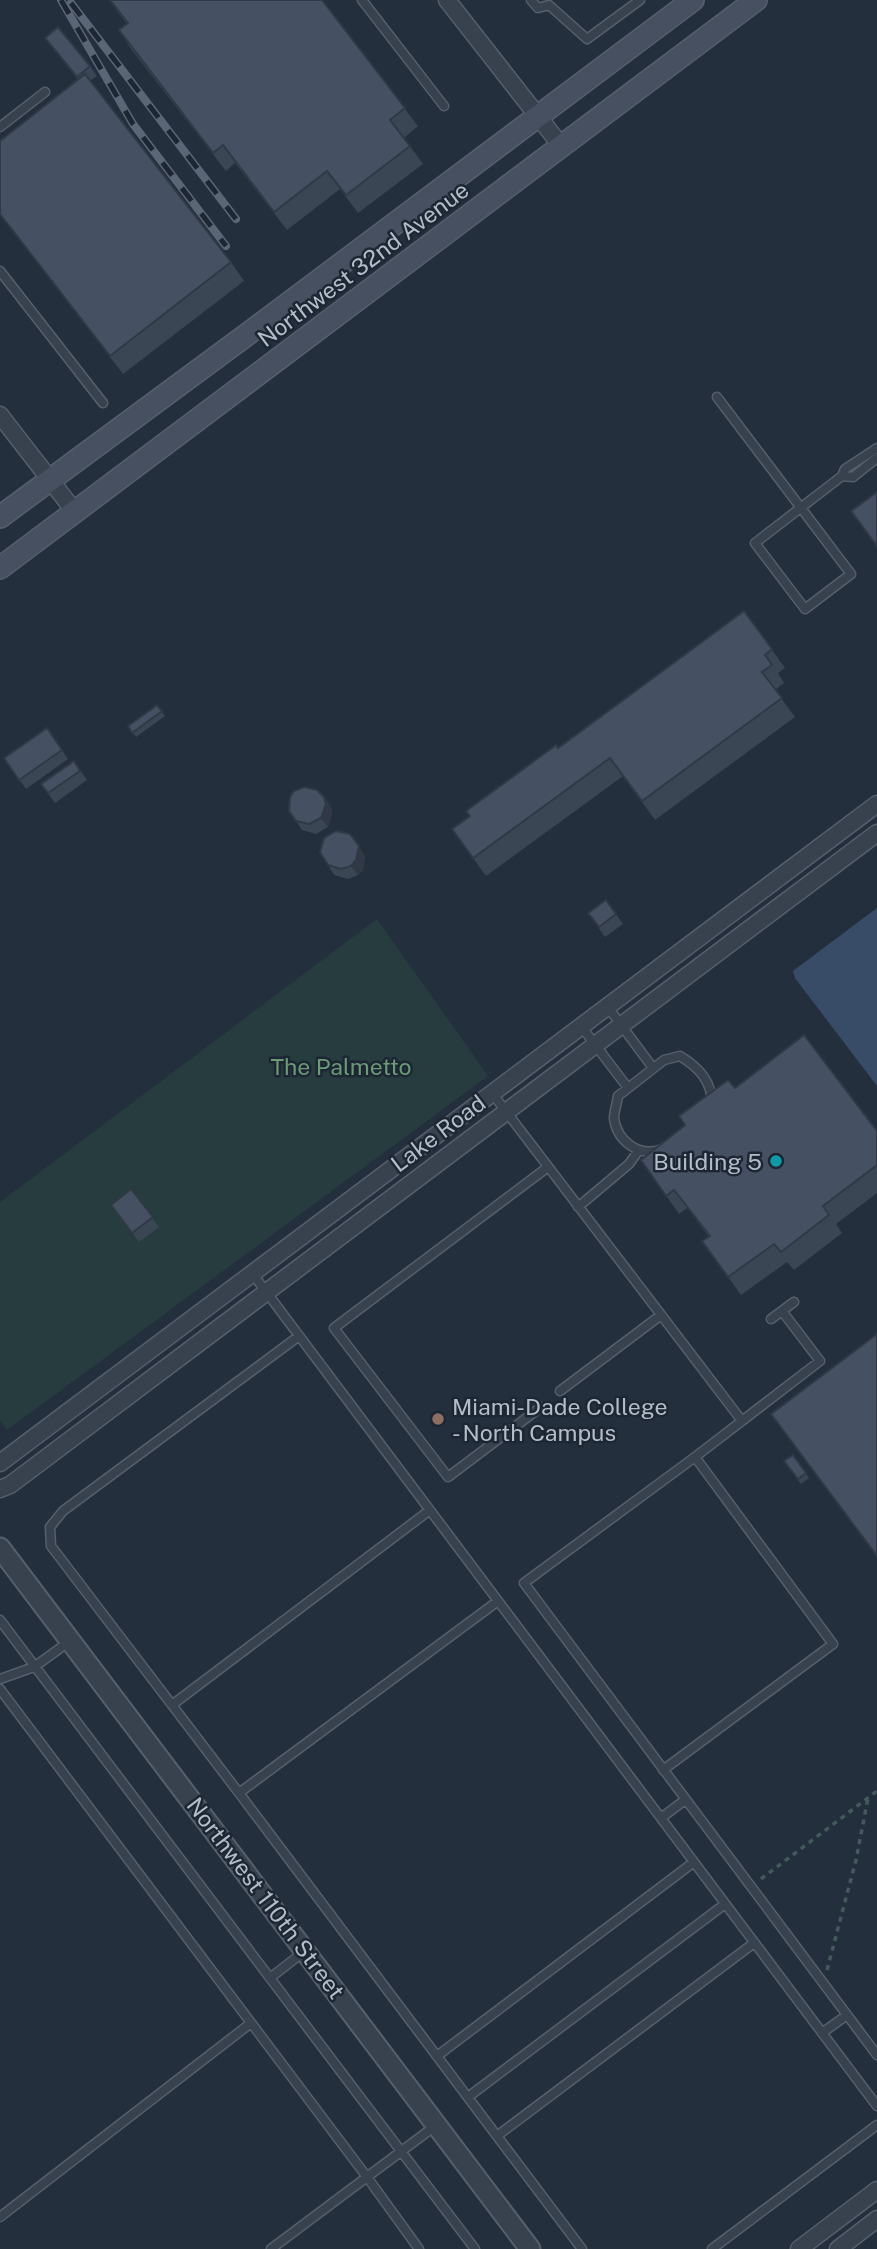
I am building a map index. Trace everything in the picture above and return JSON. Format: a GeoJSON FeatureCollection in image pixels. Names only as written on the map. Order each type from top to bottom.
{"type":"FeatureCollection","features":[{"type":"Feature","properties":{"kind":"main road","name":"Northwest 32nd Avenue"},"geometry":{"type":"LineString","coordinates":[[0,517],[693,0]]}},
{"type":"Feature","properties":{"kind":"main road","name":"Northwest 32nd Avenue"},"geometry":{"type":"LineString","coordinates":[[0,568],[756,0]]}},
{"type":"Feature","properties":{"kind":"street"},"geometry":{"type":"LineString","coordinates":[[447,0],[562,147]]}},
{"type":"Feature","properties":{"kind":"street"},"geometry":{"type":"LineString","coordinates":[[0,415],[75,512]]}},
{"type":"Feature","properties":{"kind":"street","name":"Lake Road"},"geometry":{"type":"LineString","coordinates":[[0,1463],[877,804]]}},
{"type":"Feature","properties":{"kind":"street","name":"Lake Road"},"geometry":{"type":"LineString","coordinates":[[0,1489],[10,1485],[877,833]]}},
{"type":"Feature","properties":{"kind":"street","name":"Northwest 110th Street"},"geometry":{"type":"LineString","coordinates":[[0,1548],[530,2249]]}},
{"type":"Feature","properties":{"kind":"street"},"geometry":{"type":"LineString","coordinates":[[799,2249],[877,2190]]}},
{"type":"Feature","properties":{"kind":"street"},"geometry":{"type":"LineString","coordinates":[[838,2249],[877,2219]]}},
{"type":"Feature","properties":{"kind":"lane"},"geometry":{"type":"LineString","coordinates":[[362,0],[444,106]]}},
{"type":"Feature","properties":{"kind":"lane"},"geometry":{"type":"LineString","coordinates":[[531,0],[538,8],[549,5],[587,39],[628,3],[640,0]]}},
{"type":"Feature","properties":{"kind":"lane"},"geometry":{"type":"LineString","coordinates":[[0,127],[45,92]]}},
{"type":"Feature","properties":{"kind":"lane"},"geometry":{"type":"LineString","coordinates":[[0,271],[103,403]]}},
{"type":"Feature","properties":{"kind":"lane"},"geometry":{"type":"LineString","coordinates":[[717,397],[800,508],[851,574],[805,609],[755,543],[800,508],[842,476],[845,469],[877,448]]}},
{"type":"Feature","properties":{"kind":"lane"},"geometry":{"type":"LineString","coordinates":[[842,476],[853,477],[877,458]]}},
{"type":"Feature","properties":{"kind":"lane"},"geometry":{"type":"LineString","coordinates":[[607,1006],[653,1068]]}},
{"type":"Feature","properties":{"kind":"lane"},"geometry":{"type":"LineString","coordinates":[[581,1026],[628,1088]]}},
{"type":"Feature","properties":{"kind":"lane"},"geometry":{"type":"LineString","coordinates":[[680,1056],[705,1076],[712,1092],[712,1107],[662,1149],[639,1150],[630,1146],[621,1136],[614,1117],[618,1096],[628,1088],[664,1060],[680,1056]]}},
{"type":"Feature","properties":{"kind":"lane"},"geometry":{"type":"LineString","coordinates":[[492,1093],[742,1421]]}},
{"type":"Feature","properties":{"kind":"lane"},"geometry":{"type":"LineString","coordinates":[[578,1207],[629,1164],[639,1150]]}},
{"type":"Feature","properties":{"kind":"lane"},"geometry":{"type":"LineString","coordinates":[[541,1406],[448,1477],[334,1328],[548,1167]]}},
{"type":"Feature","properties":{"kind":"lane"},"geometry":{"type":"LineString","coordinates":[[252,1273],[877,2106]]}},
{"type":"Feature","properties":{"kind":"lane"},"geometry":{"type":"LineString","coordinates":[[771,1319],[794,1302]]}},
{"type":"Feature","properties":{"kind":"lane"},"geometry":{"type":"LineString","coordinates":[[782,1311],[820,1361],[524,1583],[877,2055]]}},
{"type":"Feature","properties":{"kind":"lane"},"geometry":{"type":"LineString","coordinates":[[561,1391],[661,1315]]}},
{"type":"Feature","properties":{"kind":"lane"},"geometry":{"type":"LineString","coordinates":[[299,1336],[63,1511],[50,1527],[51,1546],[582,2249]]}},
{"type":"Feature","properties":{"kind":"lane"},"geometry":{"type":"LineString","coordinates":[[663,1770],[834,1644],[695,1457]]}},
{"type":"Feature","properties":{"kind":"lane"},"geometry":{"type":"LineString","coordinates":[[172,1705],[430,1510]]}},
{"type":"Feature","properties":{"kind":"lane"},"geometry":{"type":"LineString","coordinates":[[239,1793],[498,1601]]}},
{"type":"Feature","properties":{"kind":"lane"},"geometry":{"type":"LineString","coordinates":[[0,1620],[475,2249]]}},
{"type":"Feature","properties":{"kind":"lane"},"geometry":{"type":"LineString","coordinates":[[0,1679],[34,1667],[70,1641]]}},
{"type":"Feature","properties":{"kind":"lane"},"geometry":{"type":"LineString","coordinates":[[0,1689],[419,2249]]}},
{"type":"Feature","properties":{"kind":"lane"},"geometry":{"type":"LineString","coordinates":[[661,1818],[685,1800]]}},
{"type":"Feature","properties":{"kind":"lane"},"geometry":{"type":"LineString","coordinates":[[437,2056],[694,1862]]}},
{"type":"Feature","properties":{"kind":"lane"},"geometry":{"type":"LineString","coordinates":[[468,2097],[725,1904]]}},
{"type":"Feature","properties":{"kind":"lane"},"geometry":{"type":"LineString","coordinates":[[497,2136],[754,1943]]}},
{"type":"Feature","properties":{"kind":"lane"},"geometry":{"type":"LineString","coordinates":[[271,1978],[306,1950]]}},
{"type":"Feature","properties":{"kind":"lane"},"geometry":{"type":"LineString","coordinates":[[822,2034],[847,2015]]}},
{"type":"Feature","properties":{"kind":"lane"},"geometry":{"type":"LineString","coordinates":[[0,2217],[251,2022]]}},
{"type":"Feature","properties":{"kind":"lane"},"geometry":{"type":"LineString","coordinates":[[271,2249],[437,2124]]}},
{"type":"Feature","properties":{"kind":"lane"},"geometry":{"type":"LineString","coordinates":[[712,2249],[877,2125]]}},
{"type":"Feature","properties":{"kind":"path"},"geometry":{"type":"LineString","coordinates":[[759,1880],[877,1791]]}},
{"type":"Feature","properties":{"kind":"path"},"geometry":{"type":"LineString","coordinates":[[827,1972],[855,1867],[869,1798]]}},
{"type":"Feature","properties":{"kind":"green space","name":"The Palmetto"},"geometry":{"type":"Polygon","coordinates":[[[377,919],[488,1076],[7,1430],[0,1420],[0,1202],[377,919]]]}},
{"type":"Feature","properties":{"kind":"water"},"geometry":{"type":"Polygon","coordinates":[[[877,908],[877,1086],[795,978],[793,971],[877,908]]]}},
{"type":"Feature","properties":{"kind":"building"},"geometry":{"type":"Polygon","coordinates":[[[110,0],[322,0],[405,108],[390,120],[410,146],[346,195],[327,171],[274,212],[223,145],[213,153],[119,30],[128,23],[110,0]]]}},
{"type":"Feature","properties":{"kind":"building"},"geometry":{"type":"Polygon","coordinates":[[[58,27],[90,66],[77,77],[45,38],[58,27]]]}},
{"type":"Feature","properties":{"kind":"building"},"geometry":{"type":"Polygon","coordinates":[[[85,74],[231,262],[110,356],[0,214],[0,141],[85,74]]]}},
{"type":"Feature","properties":{"kind":"building"},"geometry":{"type":"Polygon","coordinates":[[[877,492],[877,546],[851,511],[877,492]]]}},
{"type":"Feature","properties":{"kind":"building"},"geometry":{"type":"Polygon","coordinates":[[[744,611],[772,649],[765,655],[772,665],[762,672],[782,698],[642,801],[610,758],[473,858],[452,829],[470,816],[466,811],[556,745],[558,748],[744,611]]]}},
{"type":"Feature","properties":{"kind":"building"},"geometry":{"type":"Polygon","coordinates":[[[157,705],[162,711],[132,733],[128,726],[157,705]]]}},
{"type":"Feature","properties":{"kind":"building"},"geometry":{"type":"Polygon","coordinates":[[[47,728],[62,750],[19,780],[4,758],[47,728]]]}},
{"type":"Feature","properties":{"kind":"building"},"geometry":{"type":"Polygon","coordinates":[[[74,761],[80,771],[48,793],[41,784],[74,761]]]}},
{"type":"Feature","properties":{"kind":"building"},"geometry":{"type":"Polygon","coordinates":[[[304,787],[317,790],[324,797],[326,804],[321,818],[309,824],[296,821],[289,811],[290,797],[294,791],[304,787]]]}},
{"type":"Feature","properties":{"kind":"building"},"geometry":{"type":"Polygon","coordinates":[[[336,831],[350,834],[359,846],[356,860],[351,866],[341,869],[328,865],[320,852],[324,838],[336,831]]]}},
{"type":"Feature","properties":{"kind":"building"},"geometry":{"type":"Polygon","coordinates":[[[606,900],[616,914],[599,927],[588,913],[606,900]]]}},
{"type":"Feature","properties":{"kind":"building","name":"Building 5"},"geometry":{"type":"Polygon","coordinates":[[[804,1035],[877,1131],[877,1165],[823,1206],[829,1215],[781,1252],[774,1244],[728,1277],[702,1241],[710,1236],[674,1190],[666,1196],[641,1160],[685,1125],[679,1116],[728,1080],[735,1088],[804,1035]]]}},
{"type":"Feature","properties":{"kind":"building"},"geometry":{"type":"Polygon","coordinates":[[[131,1189],[153,1217],[132,1233],[111,1205],[131,1189]]]}},
{"type":"Feature","properties":{"kind":"building"},"geometry":{"type":"Polygon","coordinates":[[[877,1334],[877,1556],[771,1414],[877,1334]]]}},
{"type":"Feature","properties":{"kind":"building"},"geometry":{"type":"Polygon","coordinates":[[[793,1455],[806,1473],[798,1479],[784,1461],[793,1455]]]}},
{"type":"Feature","properties":{"kind":"railway"},"geometry":{"type":"LineString","coordinates":[[61,0],[133,124],[226,246]]}},
{"type":"Feature","properties":{"kind":"railway"},"geometry":{"type":"LineString","coordinates":[[71,3],[236,219]]}},
{"type":"Feature","properties":{"kind":"place","name":"Building 5"},"geometry":{"type":"Point","coordinates":[776,1161]}},
{"type":"Feature","properties":{"kind":"place","name":"Miami-Dade College - North Campus"},"geometry":{"type":"Point","coordinates":[438,1419]}}]}
